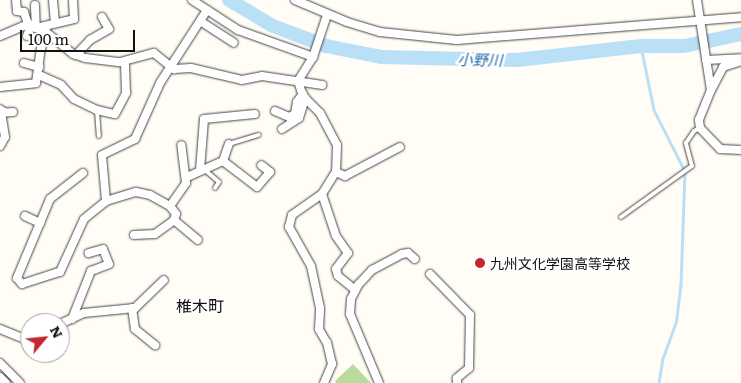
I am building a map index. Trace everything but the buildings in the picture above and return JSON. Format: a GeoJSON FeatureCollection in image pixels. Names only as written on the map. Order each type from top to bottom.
{"type":"FeatureCollection","features":[{"type":"Feature","properties":{"kind":"street"},"geometry":{"type":"LineString","coordinates":[[16,0],[17,11],[24,12],[32,26],[46,32],[76,55],[125,62],[154,53],[174,69],[191,68],[242,80],[262,76],[322,85]]}},
{"type":"Feature","properties":{"kind":"street"},"geometry":{"type":"LineString","coordinates":[[53,0],[55,23]]}},
{"type":"Feature","properties":{"kind":"street"},"geometry":{"type":"LineString","coordinates":[[0,36],[32,26],[74,19],[73,0]]}},
{"type":"Feature","properties":{"kind":"street"},"geometry":{"type":"LineString","coordinates":[[192,0],[238,30],[313,56]]}},
{"type":"Feature","properties":{"kind":"street"},"geometry":{"type":"LineString","coordinates":[[697,0],[702,22],[711,90]]}},
{"type":"Feature","properties":{"kind":"street"},"geometry":{"type":"LineString","coordinates":[[300,1],[326,17],[380,32],[457,40],[702,22],[741,17]]}},
{"type":"Feature","properties":{"kind":"street"},"geometry":{"type":"LineString","coordinates":[[27,36],[32,26],[34,5]]}},
{"type":"Feature","properties":{"kind":"street"},"geometry":{"type":"LineString","coordinates":[[106,201],[102,155],[135,139],[142,117],[171,66],[207,10]]}},
{"type":"Feature","properties":{"kind":"street"},"geometry":{"type":"LineString","coordinates":[[76,55],[90,40],[109,29],[102,17]]}},
{"type":"Feature","properties":{"kind":"street"},"geometry":{"type":"LineString","coordinates":[[298,81],[313,56],[326,17]]}},
{"type":"Feature","properties":{"kind":"street"},"geometry":{"type":"LineString","coordinates":[[200,21],[234,43]]}},
{"type":"Feature","properties":{"kind":"street"},"geometry":{"type":"LineString","coordinates":[[0,87],[31,86],[36,84],[46,32]]}},
{"type":"Feature","properties":{"kind":"street"},"geometry":{"type":"LineString","coordinates":[[705,56],[741,60]]}},
{"type":"Feature","properties":{"kind":"street"},"geometry":{"type":"LineString","coordinates":[[741,60],[723,67],[699,120],[700,128],[720,148],[741,150]]}},
{"type":"Feature","properties":{"kind":"street"},"geometry":{"type":"LineString","coordinates":[[24,63],[97,110],[116,114],[126,93],[125,62]]}},
{"type":"Feature","properties":{"kind":"street"},"geometry":{"type":"LineString","coordinates":[[298,81],[304,96],[320,113],[337,145],[336,172],[322,194],[292,215],[289,228],[311,266],[320,308],[319,329],[327,343],[332,364],[324,383]]}},
{"type":"Feature","properties":{"kind":"street"},"geometry":{"type":"LineString","coordinates":[[275,111],[289,118],[295,114],[297,102],[304,96]]}},
{"type":"Feature","properties":{"kind":"street"},"geometry":{"type":"LineString","coordinates":[[282,129],[299,118],[304,96]]}},
{"type":"Feature","properties":{"kind":"street"},"geometry":{"type":"LineString","coordinates":[[0,146],[4,136],[4,112]]}},
{"type":"Feature","properties":{"kind":"street"},"geometry":{"type":"LineString","coordinates":[[202,169],[204,119],[255,114]]}},
{"type":"Feature","properties":{"kind":"street"},"geometry":{"type":"LineString","coordinates":[[186,177],[223,161],[229,144]]}},
{"type":"Feature","properties":{"kind":"street"},"geometry":{"type":"LineString","coordinates":[[170,206],[186,183],[182,165],[181,145]]}},
{"type":"Feature","properties":{"kind":"street"},"geometry":{"type":"LineString","coordinates":[[336,172],[345,176],[400,147]]}},
{"type":"Feature","properties":{"kind":"street"},"geometry":{"type":"LineString","coordinates":[[223,161],[257,187],[270,172],[261,165]]}},
{"type":"Feature","properties":{"kind":"street"},"geometry":{"type":"LineString","coordinates":[[78,173],[50,199],[17,278],[22,284],[60,272],[84,219],[106,201],[136,192],[150,194],[170,206],[176,214],[174,220],[155,234],[134,235]]}},
{"type":"Feature","properties":{"kind":"street"},"geometry":{"type":"LineString","coordinates":[[322,194],[332,228],[348,253],[336,269],[338,276],[356,290]]}},
{"type":"Feature","properties":{"kind":"street"},"geometry":{"type":"LineString","coordinates":[[25,216],[40,223]]}},
{"type":"Feature","properties":{"kind":"street"},"geometry":{"type":"LineString","coordinates":[[174,220],[198,240]]}},
{"type":"Feature","properties":{"kind":"street"},"geometry":{"type":"LineString","coordinates":[[72,319],[92,271],[110,268],[103,249],[89,254]]}},
{"type":"Feature","properties":{"kind":"street"},"geometry":{"type":"LineString","coordinates":[[379,383],[350,314],[356,290],[372,270],[402,254],[408,253],[415,259]]}},
{"type":"Feature","properties":{"kind":"street"},"geometry":{"type":"LineString","coordinates":[[430,274],[470,315],[469,368],[457,378],[457,383]]}},
{"type":"Feature","properties":{"kind":"street"},"geometry":{"type":"LineString","coordinates":[[72,319],[110,309],[132,308],[164,280]]}},
{"type":"Feature","properties":{"kind":"street"},"geometry":{"type":"LineString","coordinates":[[132,308],[136,329],[155,345]]}},
{"type":"Feature","properties":{"kind":"street"},"geometry":{"type":"LineString","coordinates":[[0,329],[20,337]]}},
{"type":"Feature","properties":{"kind":"street"},"geometry":{"type":"LineString","coordinates":[[1,365],[20,383]]}},
{"type":"Feature","properties":{"kind":"street"},"geometry":{"type":"LineString","coordinates":[[0,377],[6,383]]}},
{"type":"Feature","properties":{"kind":"lane"},"geometry":{"type":"LineString","coordinates":[[97,110],[99,136]]}},
{"type":"Feature","properties":{"kind":"lane"},"geometry":{"type":"LineString","coordinates":[[621,218],[692,166],[686,143],[694,131],[700,128]]}},
{"type":"Feature","properties":{"kind":"lane"},"geometry":{"type":"LineString","coordinates":[[229,144],[259,135]]}},
{"type":"Feature","properties":{"kind":"lane"},"geometry":{"type":"LineString","coordinates":[[202,169],[219,182],[215,188]]}},
{"type":"Feature","properties":{"kind":"green space"},"geometry":{"type":"Polygon","coordinates":[[[353,364],[371,383],[336,383],[335,381],[353,364]]]}},
{"type":"Feature","properties":{"kind":"waterway","name":"小野川"},"geometry":{"type":"LineString","coordinates":[[229,0],[273,26],[326,46],[381,57],[517,60],[641,46],[684,46],[741,34]]}},
{"type":"Feature","properties":{"kind":"waterway"},"geometry":{"type":"LineString","coordinates":[[641,46],[654,110],[685,171],[681,285],[676,323],[663,358],[659,383]]}},
{"type":"Feature","properties":{"kind":"place","name":"九州文化学園高等学校"},"geometry":{"type":"Point","coordinates":[480,263]}},
{"type":"Feature","properties":{"kind":"district","name":"椎木町"},"geometry":{"type":"Point","coordinates":[200,305]}}]}
